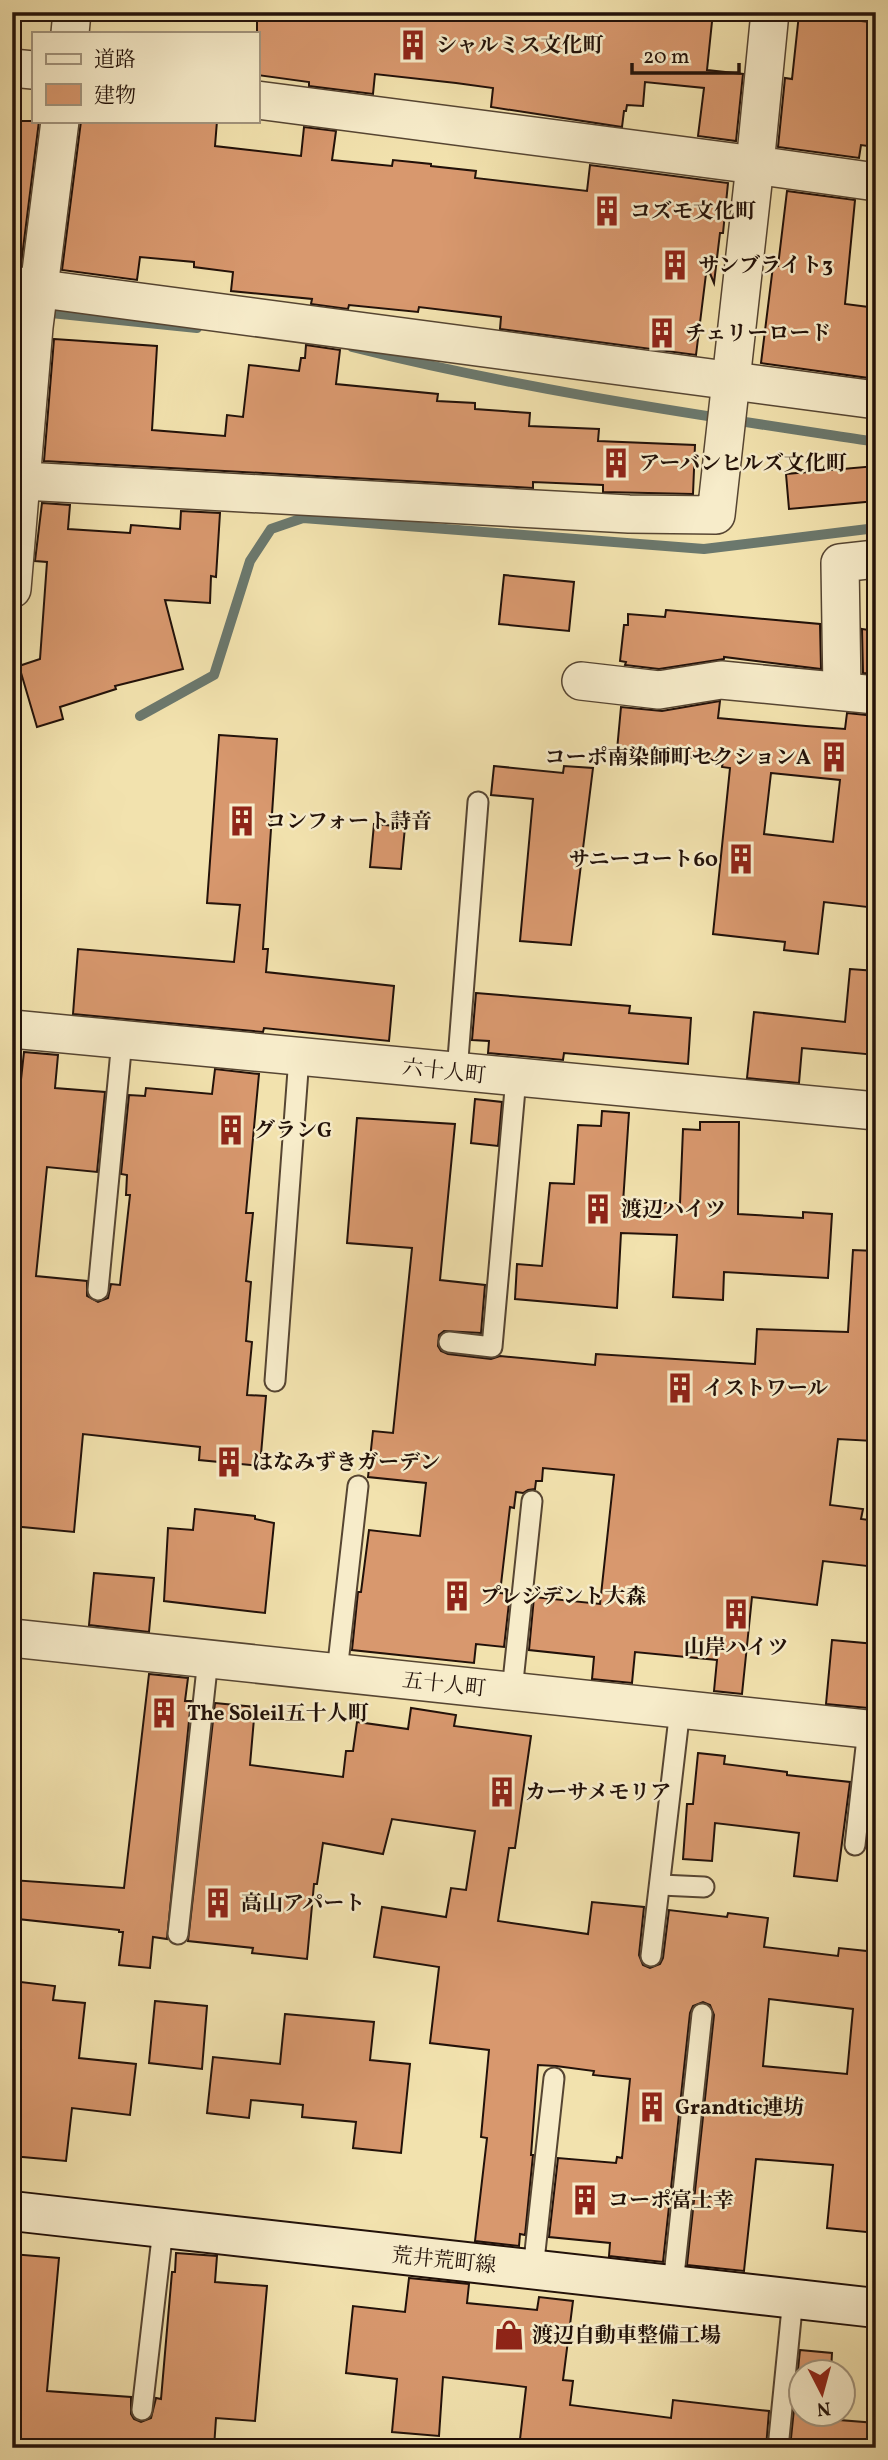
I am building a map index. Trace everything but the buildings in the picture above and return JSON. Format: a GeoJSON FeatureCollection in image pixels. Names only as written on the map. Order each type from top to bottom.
{"type":"FeatureCollection","features":[{"type":"Feature","properties":{"kind":"main road","name":"荒井荒町線"},"geometry":{"type":"LineString","coordinates":[[12,2211],[876,2308]]}},
{"type":"Feature","properties":{"kind":"street"},"geometry":{"type":"LineString","coordinates":[[70,32],[72,12]]}},
{"type":"Feature","properties":{"kind":"street"},"geometry":{"type":"LineString","coordinates":[[23,481],[617,513],[716,515],[770,12]]}},
{"type":"Feature","properties":{"kind":"street"},"geometry":{"type":"LineString","coordinates":[[12,68],[32,71]]}},
{"type":"Feature","properties":{"kind":"street"},"geometry":{"type":"LineString","coordinates":[[259,100],[876,181]]}},
{"type":"Feature","properties":{"kind":"street"},"geometry":{"type":"LineString","coordinates":[[12,589],[23,481],[31,299],[60,122]]}},
{"type":"Feature","properties":{"kind":"street"},"geometry":{"type":"LineString","coordinates":[[31,299],[728,392],[876,400]]}},
{"type":"Feature","properties":{"kind":"street"},"geometry":{"type":"LineString","coordinates":[[581,681],[659,690],[721,680],[859,693],[840,563],[876,559]]}},
{"type":"Feature","properties":{"kind":"street","name":"六十人町"},"geometry":{"type":"LineString","coordinates":[[12,1029],[876,1111]]}},
{"type":"Feature","properties":{"kind":"street","name":"五十人町"},"geometry":{"type":"LineString","coordinates":[[12,1638],[872,1729]]}},
{"type":"Feature","properties":{"kind":"lane"},"geometry":{"type":"LineString","coordinates":[[457,1072],[478,802]]}},
{"type":"Feature","properties":{"kind":"lane"},"geometry":{"type":"LineString","coordinates":[[98,1290],[122,1040]]}},
{"type":"Feature","properties":{"kind":"lane"},"geometry":{"type":"LineString","coordinates":[[275,1381],[299,1057]]}},
{"type":"Feature","properties":{"kind":"lane"},"geometry":{"type":"LineString","coordinates":[[449,1342],[492,1347],[516,1078]]}},
{"type":"Feature","properties":{"kind":"lane"},"geometry":{"type":"LineString","coordinates":[[337,1672],[358,1486]]}},
{"type":"Feature","properties":{"kind":"lane"},"geometry":{"type":"LineString","coordinates":[[512,1691],[531,1501]]}},
{"type":"Feature","properties":{"kind":"lane"},"geometry":{"type":"LineString","coordinates":[[178,1934],[208,1659]]}},
{"type":"Feature","properties":{"kind":"lane"},"geometry":{"type":"LineString","coordinates":[[651,1955],[680,1709]]}},
{"type":"Feature","properties":{"kind":"lane"},"geometry":{"type":"LineString","coordinates":[[855,1845],[872,1729]]}},
{"type":"Feature","properties":{"kind":"lane"},"geometry":{"type":"LineString","coordinates":[[661,1885],[704,1887]]}},
{"type":"Feature","properties":{"kind":"lane"},"geometry":{"type":"LineString","coordinates":[[673,2285],[702,2014]]}},
{"type":"Feature","properties":{"kind":"lane"},"geometry":{"type":"LineString","coordinates":[[533,2270],[554,2078]]}},
{"type":"Feature","properties":{"kind":"lane"},"geometry":{"type":"LineString","coordinates":[[142,2410],[163,2229]]}},
{"type":"Feature","properties":{"kind":"lane"},"geometry":{"type":"LineString","coordinates":[[778,2448],[793,2298]]}},
{"type":"Feature","properties":{"kind":"waterway"},"geometry":{"type":"LineString","coordinates":[[12,309],[197,328]]}},
{"type":"Feature","properties":{"kind":"waterway"},"geometry":{"type":"LineString","coordinates":[[352,347],[547,389],[876,442]]}},
{"type":"Feature","properties":{"kind":"waterway"},"geometry":{"type":"LineString","coordinates":[[140,716],[214,675],[250,561],[271,529],[303,518],[704,549],[876,528]]}},
{"type":"Feature","properties":{"kind":"place","name":"シャルミス文化町"},"geometry":{"type":"Point","coordinates":[413,45]}},
{"type":"Feature","properties":{"kind":"place","name":"コズモ文化町"},"geometry":{"type":"Point","coordinates":[607,211]}},
{"type":"Feature","properties":{"kind":"place","name":"サンブライト3"},"geometry":{"type":"Point","coordinates":[675,265]}},
{"type":"Feature","properties":{"kind":"place","name":"チェリーロード"},"geometry":{"type":"Point","coordinates":[662,333]}},
{"type":"Feature","properties":{"kind":"place","name":"アーバンヒルズ文化町"},"geometry":{"type":"Point","coordinates":[616,463]}},
{"type":"Feature","properties":{"kind":"place","name":"コーポ南染師町セクションA"},"geometry":{"type":"Point","coordinates":[834,757]}},
{"type":"Feature","properties":{"kind":"place","name":"コンフォート詩音"},"geometry":{"type":"Point","coordinates":[242,821]}},
{"type":"Feature","properties":{"kind":"place","name":"サニーコート60"},"geometry":{"type":"Point","coordinates":[741,859]}},
{"type":"Feature","properties":{"kind":"place","name":"グランG"},"geometry":{"type":"Point","coordinates":[231,1130]}},
{"type":"Feature","properties":{"kind":"place","name":"渡辺ハイツ"},"geometry":{"type":"Point","coordinates":[598,1209]}},
{"type":"Feature","properties":{"kind":"place","name":"イストワール"},"geometry":{"type":"Point","coordinates":[680,1388]}},
{"type":"Feature","properties":{"kind":"place","name":"はなみずきガーデン"},"geometry":{"type":"Point","coordinates":[229,1462]}},
{"type":"Feature","properties":{"kind":"place","name":"プレジデント大森"},"geometry":{"type":"Point","coordinates":[457,1596]}},
{"type":"Feature","properties":{"kind":"place","name":"山岸ハイツ"},"geometry":{"type":"Point","coordinates":[736,1614]}},
{"type":"Feature","properties":{"kind":"place","name":"The Soleil五十人町"},"geometry":{"type":"Point","coordinates":[164,1713]}},
{"type":"Feature","properties":{"kind":"place","name":"カーサメモリア"},"geometry":{"type":"Point","coordinates":[502,1792]}},
{"type":"Feature","properties":{"kind":"place","name":"高山アパート"},"geometry":{"type":"Point","coordinates":[218,1903]}},
{"type":"Feature","properties":{"kind":"place","name":"Grandtic連坊"},"geometry":{"type":"Point","coordinates":[652,2107]}},
{"type":"Feature","properties":{"kind":"place","name":"コーポ富士幸"},"geometry":{"type":"Point","coordinates":[585,2200]}},
{"type":"Feature","properties":{"kind":"place","name":"渡辺自動車整備工場"},"geometry":{"type":"Point","coordinates":[509,2335]}}]}
